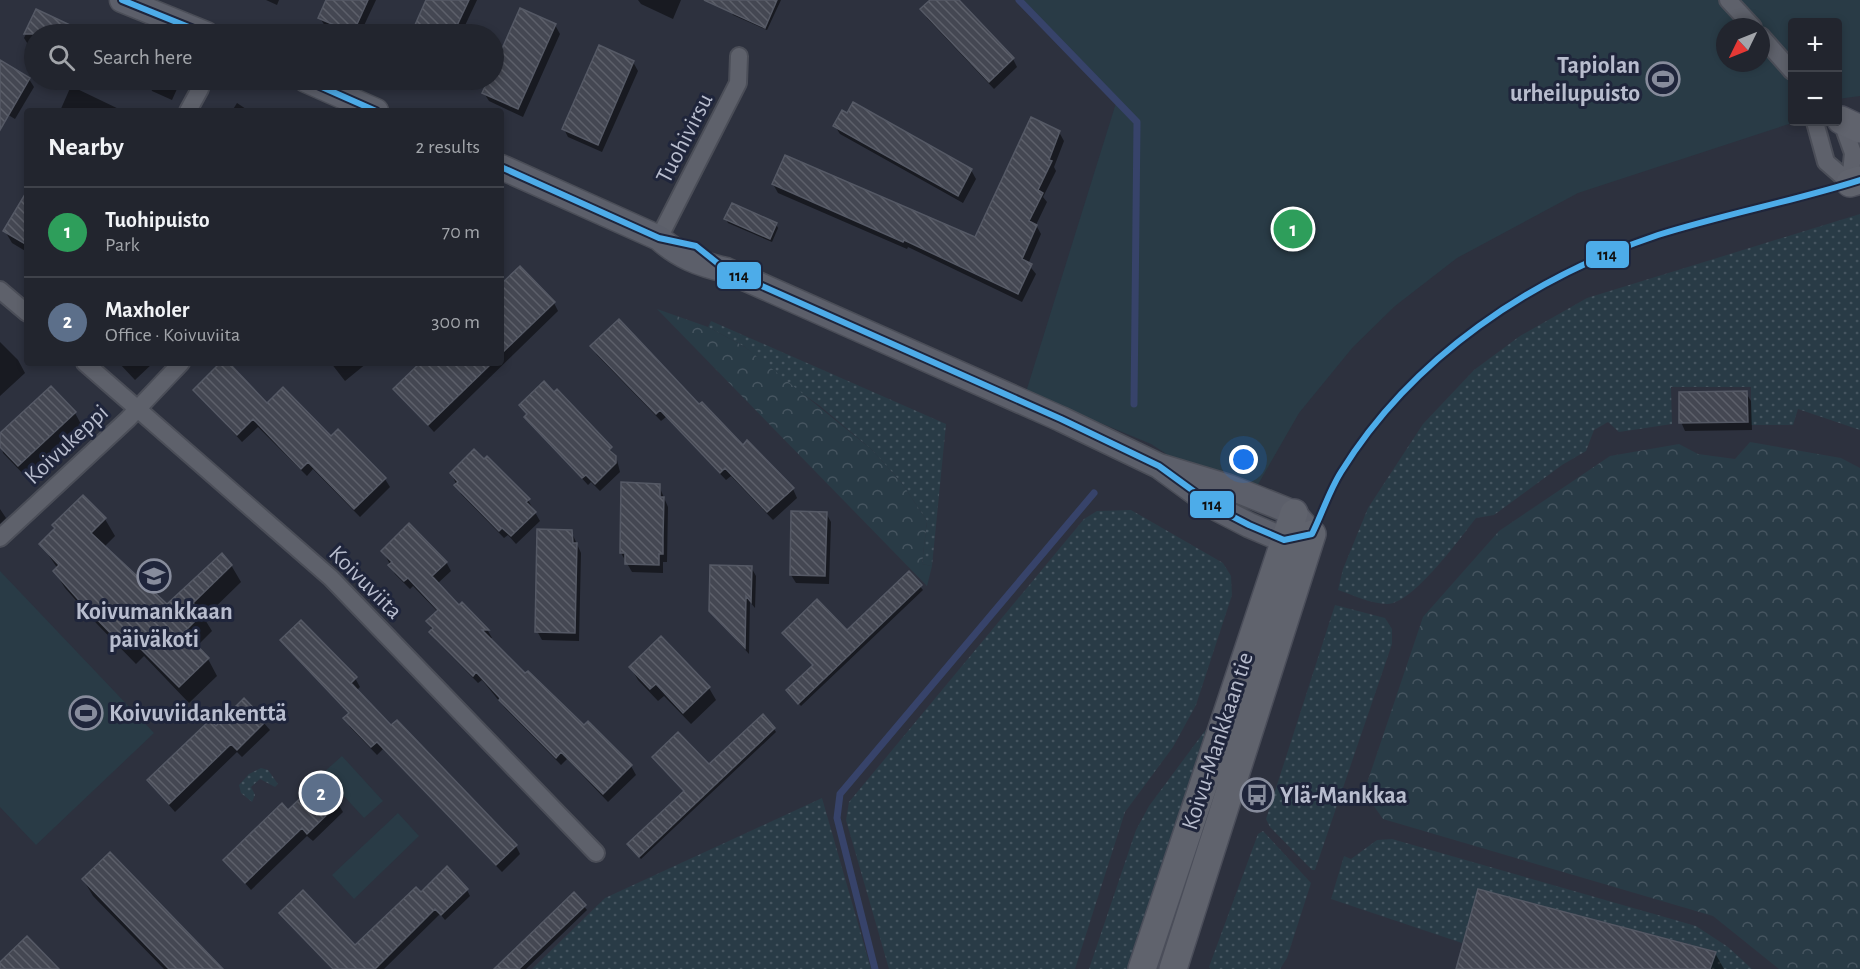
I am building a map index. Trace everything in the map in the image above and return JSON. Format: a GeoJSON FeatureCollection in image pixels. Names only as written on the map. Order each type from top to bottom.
{"type":"FeatureCollection","features":[{"type":"Feature","properties":{"kind":"main road"},"geometry":{"type":"LineString","coordinates":[[122,0],[146,6],[185,24]]}},
{"type":"Feature","properties":{"kind":"main road"},"geometry":{"type":"LineString","coordinates":[[329,90],[369,108]]}},
{"type":"Feature","properties":{"kind":"main road"},"geometry":{"type":"LineString","coordinates":[[504,168],[659,238],[675,253],[699,264],[726,270],[1050,414],[1159,466],[1229,487],[1294,513],[1312,534],[1284,540],[1218,509],[1159,466]]}},
{"type":"Feature","properties":{"kind":"main road","name":"Koivu-Mankkaan tie"},"geometry":{"type":"LineString","coordinates":[[1142,969],[1294,513]]}},
{"type":"Feature","properties":{"kind":"main road","name":"Koivu-Mankkaan tie"},"geometry":{"type":"LineString","coordinates":[[1173,969],[1312,534]]}},
{"type":"Feature","properties":{"kind":"street"},"geometry":{"type":"LineString","coordinates":[[1728,0],[1745,18]]}},
{"type":"Feature","properties":{"kind":"street"},"geometry":{"type":"LineString","coordinates":[[1770,46],[1788,66]]}},
{"type":"Feature","properties":{"kind":"street","name":"Tuohivirsu"},"geometry":{"type":"LineString","coordinates":[[659,238],[738,83],[739,56]]}},
{"type":"Feature","properties":{"kind":"street"},"geometry":{"type":"LineString","coordinates":[[190,108],[199,90]]}},
{"type":"Feature","properties":{"kind":"street"},"geometry":{"type":"LineString","coordinates":[[1836,126],[1826,162],[1855,182]]}},
{"type":"Feature","properties":{"kind":"street"},"geometry":{"type":"LineString","coordinates":[[1841,126],[1853,153],[1855,182]]}},
{"type":"Feature","properties":{"kind":"street"},"geometry":{"type":"LineString","coordinates":[[0,290],[24,310]]}},
{"type":"Feature","properties":{"kind":"street","name":"Koivuviita"},"geometry":{"type":"LineString","coordinates":[[88,366],[332,578],[596,853]]}},
{"type":"Feature","properties":{"kind":"street","name":"Koivukeppi"},"geometry":{"type":"LineString","coordinates":[[0,538],[178,366]]}},
{"type":"Feature","properties":{"kind":"green space"},"geometry":{"type":"Polygon","coordinates":[[[1022,0],[1860,0],[1860,96],[1842,98],[1842,18],[1788,18],[1788,124],[1578,193],[1457,258],[1395,306],[1353,347],[1299,413],[1256,488],[1171,457],[1151,444],[1026,392],[1116,103],[1022,0]]]}},
{"type":"Feature","properties":{"kind":"green space"},"geometry":{"type":"Polygon","coordinates":[[[1860,214],[1860,430],[1798,409],[1793,425],[1751,425],[1751,387],[1671,387],[1672,424],[1619,432],[1608,422],[1594,430],[1586,451],[1562,465],[1494,515],[1476,518],[1448,554],[1409,594],[1387,604],[1375,603],[1338,590],[1343,569],[1368,508],[1423,424],[1474,370],[1520,336],[1587,298],[1860,214]]]}},
{"type":"Feature","properties":{"kind":"green space"},"geometry":{"type":"Polygon","coordinates":[[[657,309],[708,327],[745,347],[871,449],[901,482],[927,521],[922,564],[932,566],[927,586],[657,309]]]}},
{"type":"Feature","properties":{"kind":"green space"},"geometry":{"type":"Polygon","coordinates":[[[711,321],[946,424],[932,566],[922,564],[927,521],[901,482],[871,449],[820,406],[786,382],[745,347],[708,327],[711,321]]]}},
{"type":"Feature","properties":{"kind":"green space"},"geometry":{"type":"Polygon","coordinates":[[[1750,442],[1841,458],[1860,468],[1860,969],[1779,969],[1713,916],[1383,819],[1364,792],[1423,617],[1499,531],[1610,456],[1679,444],[1698,454],[1735,459],[1750,442]]]}},
{"type":"Feature","properties":{"kind":"green space"},"geometry":{"type":"Polygon","coordinates":[[[1131,510],[1223,563],[1231,576],[1232,595],[1196,705],[1173,747],[1125,812],[1075,969],[889,969],[846,820],[849,802],[1084,519],[1097,511],[1131,510]]]}},
{"type":"Feature","properties":{"kind":"green space","name":"Koivuviidankenttä"},"geometry":{"type":"Polygon","coordinates":[[[0,571],[154,733],[36,845],[0,807],[0,571]]]}},
{"type":"Feature","properties":{"kind":"green space"},"geometry":{"type":"Polygon","coordinates":[[[1335,605],[1385,618],[1392,629],[1392,644],[1315,870],[1312,870],[1270,827],[1266,819],[1335,605]]]}},
{"type":"Feature","properties":{"kind":"green space"},"geometry":{"type":"Polygon","coordinates":[[[1207,728],[1131,969],[1089,969],[1136,830],[1149,806],[1207,728]]]}},
{"type":"Feature","properties":{"kind":"green space"},"geometry":{"type":"Polygon","coordinates":[[[342,756],[383,801],[364,818],[323,773],[342,756]]]}},
{"type":"Feature","properties":{"kind":"green space"},"geometry":{"type":"Polygon","coordinates":[[[261,768],[268,770],[278,784],[275,787],[260,779],[251,787],[255,795],[252,802],[241,793],[239,785],[249,774],[261,768]]]}},
{"type":"Feature","properties":{"kind":"green space"},"geometry":{"type":"Polygon","coordinates":[[[822,798],[871,969],[532,969],[605,898],[822,798]]]}},
{"type":"Feature","properties":{"kind":"green space"},"geometry":{"type":"Polygon","coordinates":[[[398,813],[419,836],[354,899],[332,875],[398,813]]]}},
{"type":"Feature","properties":{"kind":"green space"},"geometry":{"type":"Polygon","coordinates":[[[1263,831],[1311,883],[1287,958],[1280,969],[1211,969],[1209,967],[1258,834],[1263,831]]]}},
{"type":"Feature","properties":{"kind":"green space"},"geometry":{"type":"Polygon","coordinates":[[[1392,839],[1696,926],[1728,947],[1752,969],[1710,969],[1715,951],[1479,889],[1462,943],[1331,899],[1344,856],[1351,859],[1377,840],[1392,839]]]}},
{"type":"Feature","properties":{"kind":"building"},"geometry":{"type":"Polygon","coordinates":[[[326,0],[368,0],[357,24],[332,24],[318,18],[326,0]]]}},
{"type":"Feature","properties":{"kind":"building"},"geometry":{"type":"Polygon","coordinates":[[[426,0],[469,0],[458,24],[415,24],[426,0]]]}},
{"type":"Feature","properties":{"kind":"building"},"geometry":{"type":"Polygon","coordinates":[[[704,0],[777,0],[765,28],[704,0]]]}},
{"type":"Feature","properties":{"kind":"building"},"geometry":{"type":"Polygon","coordinates":[[[930,0],[959,0],[1014,58],[989,82],[920,9],[930,0]]]}},
{"type":"Feature","properties":{"kind":"building"},"geometry":{"type":"Polygon","coordinates":[[[520,8],[556,24],[518,109],[482,93],[483,90],[504,90],[504,44],[520,8]]]}},
{"type":"Feature","properties":{"kind":"building"},"geometry":{"type":"Polygon","coordinates":[[[36,9],[68,24],[29,24],[36,9]]]}},
{"type":"Feature","properties":{"kind":"building"},"geometry":{"type":"Polygon","coordinates":[[[599,45],[634,61],[598,145],[562,129],[599,45]]]}},
{"type":"Feature","properties":{"kind":"building"},"geometry":{"type":"Polygon","coordinates":[[[0,60],[24,74],[24,88],[0,130],[0,60]]]}},
{"type":"Feature","properties":{"kind":"building"},"geometry":{"type":"Polygon","coordinates":[[[853,102],[972,169],[958,196],[833,126],[842,110],[847,113],[853,102]]]}},
{"type":"Feature","properties":{"kind":"building"},"geometry":{"type":"Polygon","coordinates":[[[1031,117],[1060,131],[1049,160],[1052,161],[1038,190],[1043,193],[1029,221],[1037,225],[1022,259],[1032,264],[1018,294],[904,240],[903,242],[772,184],[785,155],[975,237],[1031,117]]]}},
{"type":"Feature","properties":{"kind":"building"},"geometry":{"type":"Polygon","coordinates":[[[24,196],[24,243],[3,231],[24,196]]]}},
{"type":"Feature","properties":{"kind":"building"},"geometry":{"type":"Polygon","coordinates":[[[732,203],[777,223],[770,239],[724,219],[732,203]]]}},
{"type":"Feature","properties":{"kind":"building"},"geometry":{"type":"Polygon","coordinates":[[[520,266],[555,302],[504,351],[504,281],[520,266]]]}},
{"type":"Feature","properties":{"kind":"building"},"geometry":{"type":"Polygon","coordinates":[[[619,319],[699,404],[702,402],[743,445],[747,440],[794,488],[767,512],[725,468],[720,473],[660,410],[656,414],[590,346],[619,319]]]}},
{"type":"Feature","properties":{"kind":"building"},"geometry":{"type":"Polygon","coordinates":[[[217,366],[232,366],[267,403],[283,387],[331,436],[338,429],[386,478],[354,509],[308,462],[301,469],[253,419],[237,435],[193,390],[217,366]]]}},
{"type":"Feature","properties":{"kind":"building"},"geometry":{"type":"Polygon","coordinates":[[[417,366],[489,366],[428,425],[393,389],[417,366]]]}},
{"type":"Feature","properties":{"kind":"building"},"geometry":{"type":"Polygon","coordinates":[[[544,381],[554,392],[557,389],[612,447],[609,450],[616,456],[616,463],[595,484],[586,475],[582,478],[524,417],[527,414],[519,405],[544,381]]]}},
{"type":"Feature","properties":{"kind":"building"},"geometry":{"type":"Polygon","coordinates":[[[51,386],[76,412],[18,466],[0,447],[0,433],[51,386]]]}},
{"type":"Feature","properties":{"kind":"building"},"geometry":{"type":"Polygon","coordinates":[[[1747,391],[1748,422],[1679,423],[1679,392],[1747,391]]]}},
{"type":"Feature","properties":{"kind":"building"},"geometry":{"type":"Polygon","coordinates":[[[474,449],[484,459],[487,456],[530,499],[526,502],[536,512],[511,536],[502,528],[499,531],[454,485],[458,482],[450,473],[474,449]]]}},
{"type":"Feature","properties":{"kind":"building"},"geometry":{"type":"Polygon","coordinates":[[[621,482],[660,484],[660,497],[664,497],[663,554],[659,554],[659,565],[625,564],[625,553],[620,553],[621,482]]]}},
{"type":"Feature","properties":{"kind":"building"},"geometry":{"type":"Polygon","coordinates":[[[83,495],[106,518],[91,533],[167,604],[222,553],[232,565],[193,603],[203,613],[184,632],[209,658],[179,687],[133,641],[125,648],[53,571],[59,565],[39,544],[55,528],[52,525],[83,495]]]}},
{"type":"Feature","properties":{"kind":"building"},"geometry":{"type":"Polygon","coordinates":[[[791,511],[827,512],[825,576],[790,575],[791,511]]]}},
{"type":"Feature","properties":{"kind":"building"},"geometry":{"type":"Polygon","coordinates":[[[409,523],[447,562],[432,576],[459,605],[462,602],[489,630],[482,630],[525,673],[528,671],[584,725],[588,721],[632,765],[603,794],[561,752],[556,758],[499,700],[500,698],[476,672],[473,676],[429,632],[433,628],[426,621],[438,610],[408,578],[404,581],[388,565],[392,562],[381,551],[409,523]]]}},
{"type":"Feature","properties":{"kind":"building"},"geometry":{"type":"Polygon","coordinates":[[[537,529],[572,530],[573,543],[577,543],[575,633],[535,632],[537,529]]]}},
{"type":"Feature","properties":{"kind":"building"},"geometry":{"type":"Polygon","coordinates":[[[710,565],[752,566],[751,602],[746,596],[745,648],[709,611],[710,565]]]}},
{"type":"Feature","properties":{"kind":"building"},"geometry":{"type":"Polygon","coordinates":[[[909,571],[922,585],[798,704],[786,690],[813,665],[782,633],[817,599],[847,630],[909,571]]]}},
{"type":"Feature","properties":{"kind":"building"},"geometry":{"type":"Polygon","coordinates":[[[301,620],[357,677],[351,683],[391,725],[397,720],[517,845],[496,865],[377,742],[371,747],[343,718],[349,713],[280,640],[301,620]]]}},
{"type":"Feature","properties":{"kind":"building"},"geometry":{"type":"Polygon","coordinates":[[[661,636],[710,687],[683,713],[656,684],[650,689],[629,667],[661,636]]]}},
{"type":"Feature","properties":{"kind":"building"},"geometry":{"type":"Polygon","coordinates":[[[244,698],[266,721],[237,750],[231,744],[169,804],[147,780],[210,720],[216,726],[244,698]]]}},
{"type":"Feature","properties":{"kind":"building"},"geometry":{"type":"Polygon","coordinates":[[[763,714],[775,728],[639,857],[627,844],[684,791],[652,757],[678,732],[709,764],[763,714]]]}},
{"type":"Feature","properties":{"kind":"building"},"geometry":{"type":"Polygon","coordinates":[[[318,781],[339,803],[307,834],[302,828],[245,883],[223,860],[282,803],[288,810],[318,781]]]}},
{"type":"Feature","properties":{"kind":"building"},"geometry":{"type":"Polygon","coordinates":[[[110,852],[223,969],[169,969],[82,879],[110,852]]]}},
{"type":"Feature","properties":{"kind":"building"},"geometry":{"type":"Polygon","coordinates":[[[447,866],[468,889],[441,915],[435,909],[375,969],[333,969],[279,913],[303,890],[355,945],[416,887],[421,892],[447,866]]]}},
{"type":"Feature","properties":{"kind":"building"},"geometry":{"type":"Polygon","coordinates":[[[1478,889],[1716,952],[1710,969],[1456,969],[1478,889]]]}},
{"type":"Feature","properties":{"kind":"building"},"geometry":{"type":"Polygon","coordinates":[[[574,892],[586,905],[519,969],[494,969],[574,892]]]}},
{"type":"Feature","properties":{"kind":"building"},"geometry":{"type":"Polygon","coordinates":[[[27,936],[59,969],[0,969],[0,962],[27,936]]]}},
{"type":"Feature","properties":{"kind":"waterway"},"geometry":{"type":"LineString","coordinates":[[1019,0],[1137,122],[1134,404]]}},
{"type":"Feature","properties":{"kind":"waterway"},"geometry":{"type":"LineString","coordinates":[[875,969],[837,818],[840,794],[1094,493]]}},
{"type":"Feature","properties":{"kind":"transit line","name":"114"},"geometry":{"type":"LineString","coordinates":[[122,0],[181,24]]}},
{"type":"Feature","properties":{"kind":"transit line","name":"114"},"geometry":{"type":"LineString","coordinates":[[329,90],[369,108]]}},
{"type":"Feature","properties":{"kind":"transit line","name":"114"},"geometry":{"type":"LineString","coordinates":[[504,168],[659,238],[696,246],[726,270],[1061,419],[1159,466],[1218,509],[1284,540],[1312,534],[1341,472],[1370,431],[1403,392],[1439,358],[1479,326],[1521,298],[1565,274],[1658,235],[1860,180]]}},
{"type":"Feature","properties":{"kind":"place","name":"Tapiolan urheilupuisto"},"geometry":{"type":"Point","coordinates":[1663,79]}},
{"type":"Feature","properties":{"kind":"place","name":"Tuohipuisto"},"geometry":{"type":"Point","coordinates":[1293,229]}},
{"type":"Feature","properties":{"kind":"place","name":"Koivumankkaan päiväkoti"},"geometry":{"type":"Point","coordinates":[154,576]}},
{"type":"Feature","properties":{"kind":"place","name":"Koivuviidankenttä"},"geometry":{"type":"Point","coordinates":[86,713]}},
{"type":"Feature","properties":{"kind":"place","name":"Maxholer"},"geometry":{"type":"Point","coordinates":[321,793]}},
{"type":"Feature","properties":{"kind":"place","name":"Ylä-Mankkaa"},"geometry":{"type":"Point","coordinates":[1257,795]}}]}
